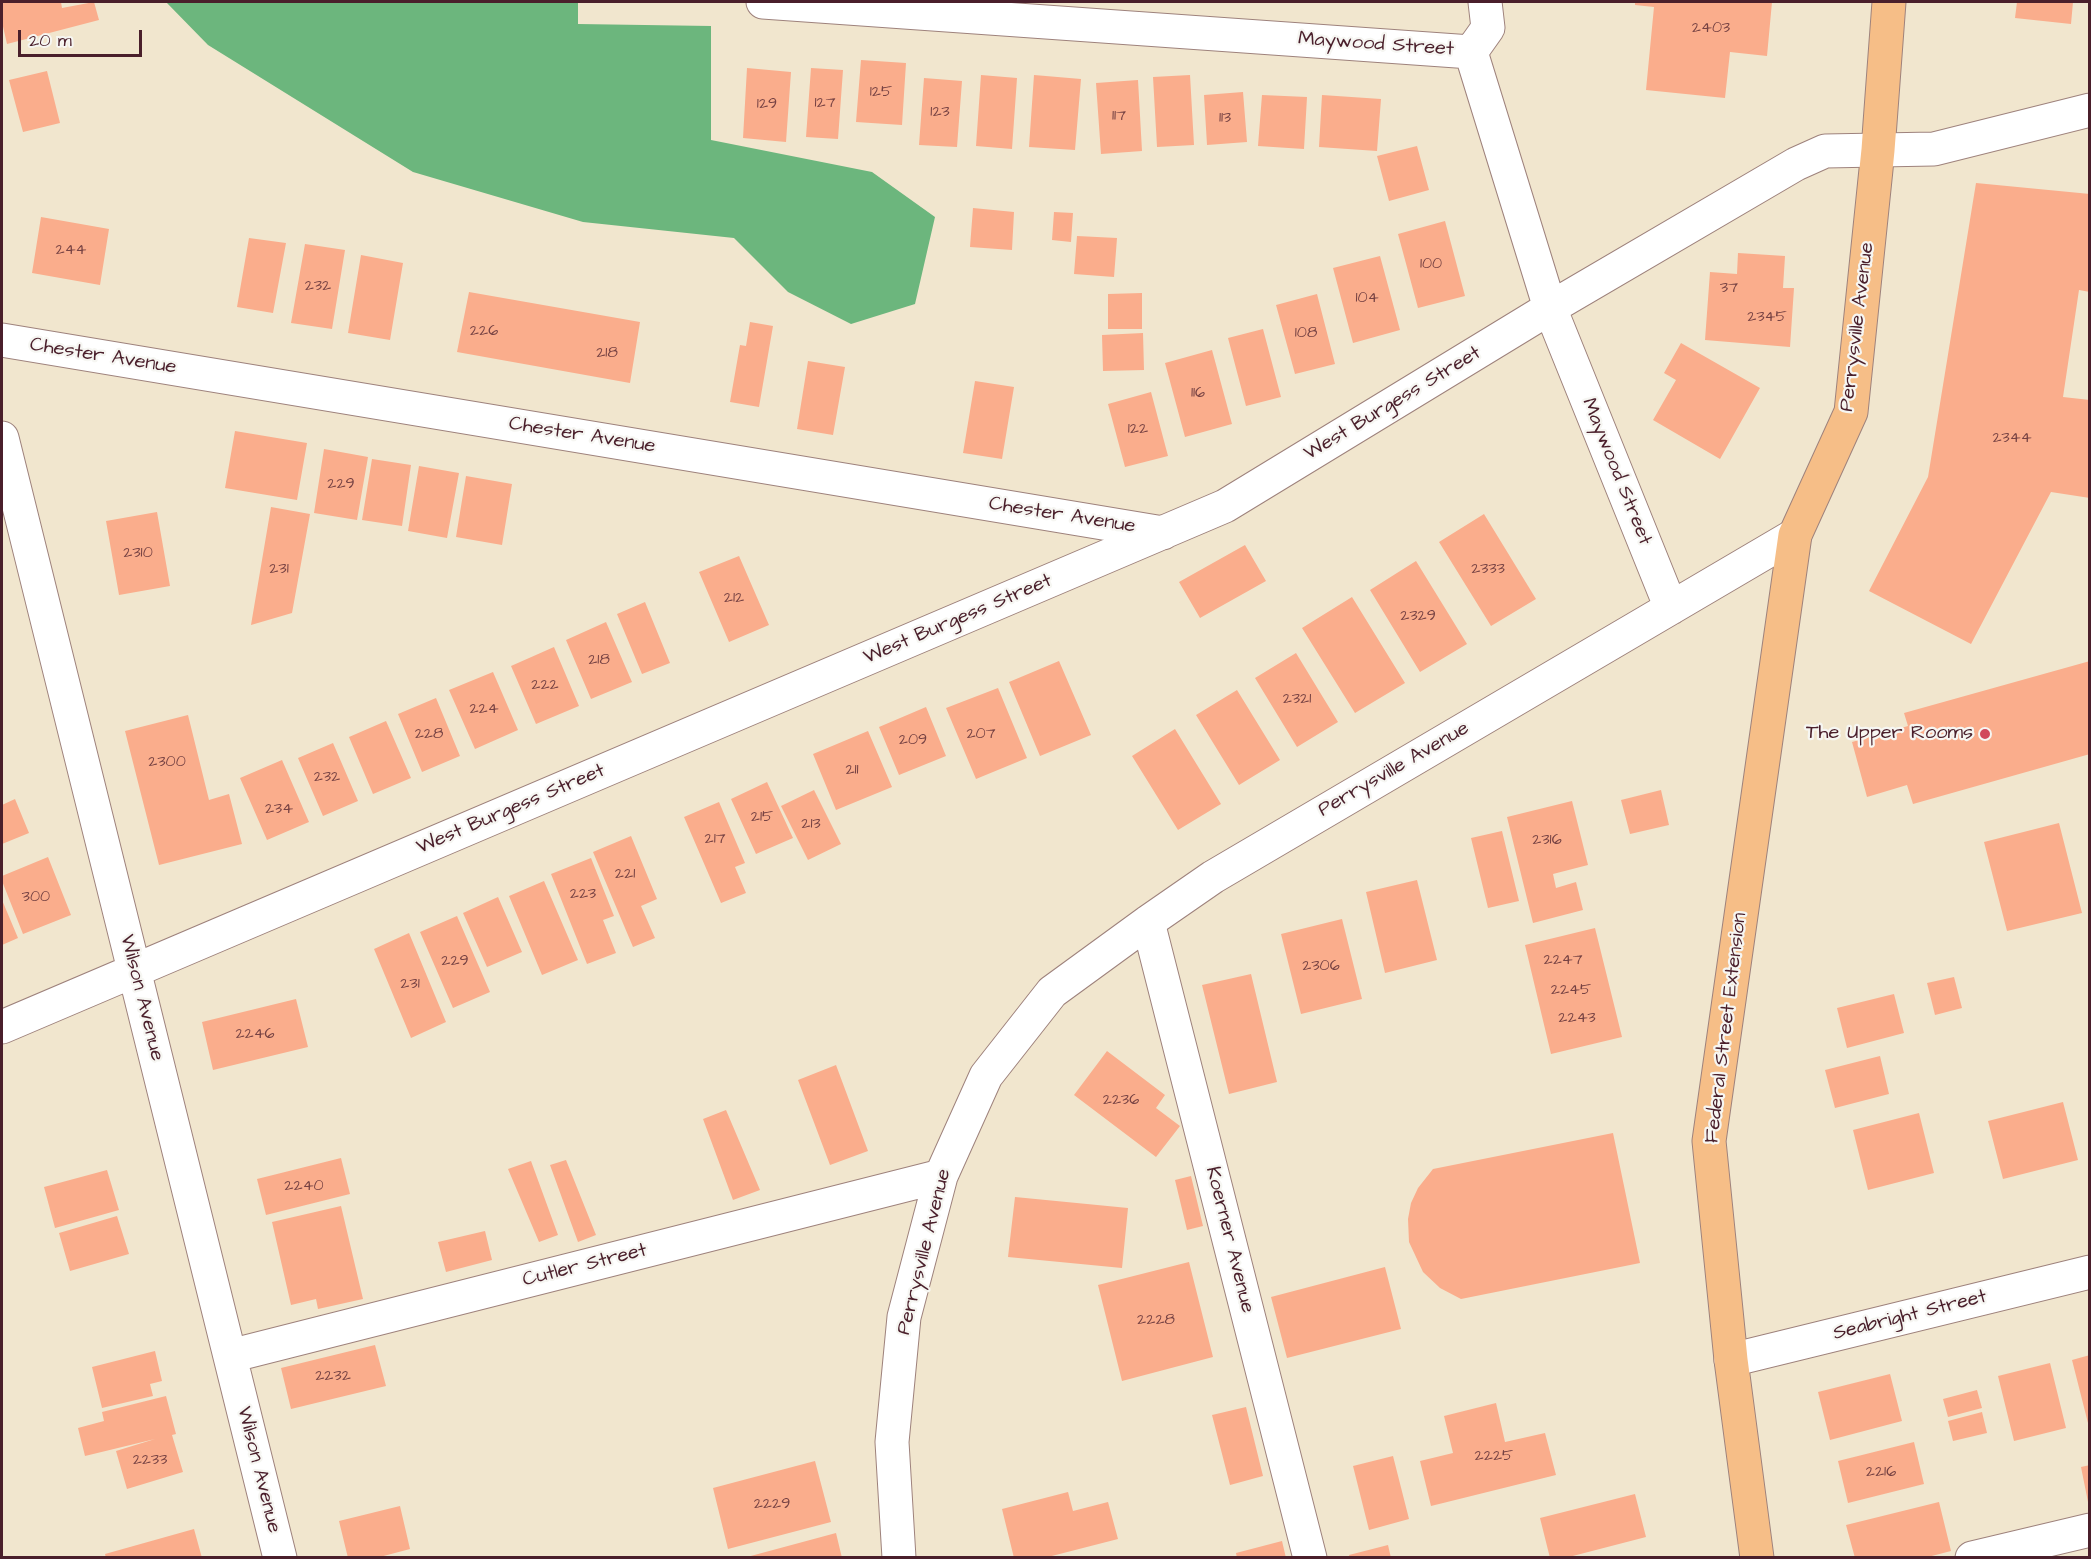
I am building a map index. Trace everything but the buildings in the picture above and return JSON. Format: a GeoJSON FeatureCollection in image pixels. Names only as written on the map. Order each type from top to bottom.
{"type":"FeatureCollection","features":[{"type":"Feature","properties":{"kind":"main road","name":"Perrysville Avenue"},"geometry":{"type":"LineString","coordinates":[[1795,535],[1851,412],[1878,150],[1889,2]]}},
{"type":"Feature","properties":{"kind":"main road","name":"Federal Street Extension"},"geometry":{"type":"LineString","coordinates":[[1757,1557],[1731,1360],[1710,1141],[1795,535]]}},
{"type":"Feature","properties":{"kind":"street","name":"Maywood Street"},"geometry":{"type":"LineString","coordinates":[[763,2],[1471,51],[1550,308],[1671,608]]}},
{"type":"Feature","properties":{"kind":"street"},"geometry":{"type":"LineString","coordinates":[[1471,51],[1488,28],[1485,2]]}},
{"type":"Feature","properties":{"kind":"street","name":"West Burgess Street"},"geometry":{"type":"LineString","coordinates":[[2,1027],[1225,506],[1550,308],[1796,164],[1825,151],[1934,149],[2090,110]]}},
{"type":"Feature","properties":{"kind":"street","name":"Chester Avenue"},"geometry":{"type":"LineString","coordinates":[[2,340],[1163,533]]}},
{"type":"Feature","properties":{"kind":"street","name":"Wilson Avenue"},"geometry":{"type":"LineString","coordinates":[[2,438],[14,541],[134,971],[280,1557]]}},
{"type":"Feature","properties":{"kind":"street","name":"Perrysville Avenue"},"geometry":{"type":"LineString","coordinates":[[899,1557],[892,1442],[904,1317],[941,1176],[986,1076],[1052,992],[1213,877],[1795,535]]}},
{"type":"Feature","properties":{"kind":"street","name":"Koerner Avenue"},"geometry":{"type":"LineString","coordinates":[[1148,922],[1310,1557]]}},
{"type":"Feature","properties":{"kind":"street","name":"Cutler Street"},"geometry":{"type":"LineString","coordinates":[[230,1356],[941,1176]]}},
{"type":"Feature","properties":{"kind":"street","name":"Seabright Street"},"geometry":{"type":"LineString","coordinates":[[1731,1360],[2090,1272]]}},
{"type":"Feature","properties":{"kind":"street"},"geometry":{"type":"LineString","coordinates":[[1972,1557],[2090,1530]]}},
{"type":"Feature","properties":{"kind":"green space"},"geometry":{"type":"Polygon","coordinates":[[[166,2],[578,2],[578,24],[711,26],[711,140],[872,172],[935,217],[915,304],[851,324],[788,292],[734,238],[583,222],[413,172],[208,45],[166,2]]]}},
{"type":"Feature","properties":{"kind":"place","name":"The Upper Rooms"},"geometry":{"type":"Point","coordinates":[1985,734]}}]}
